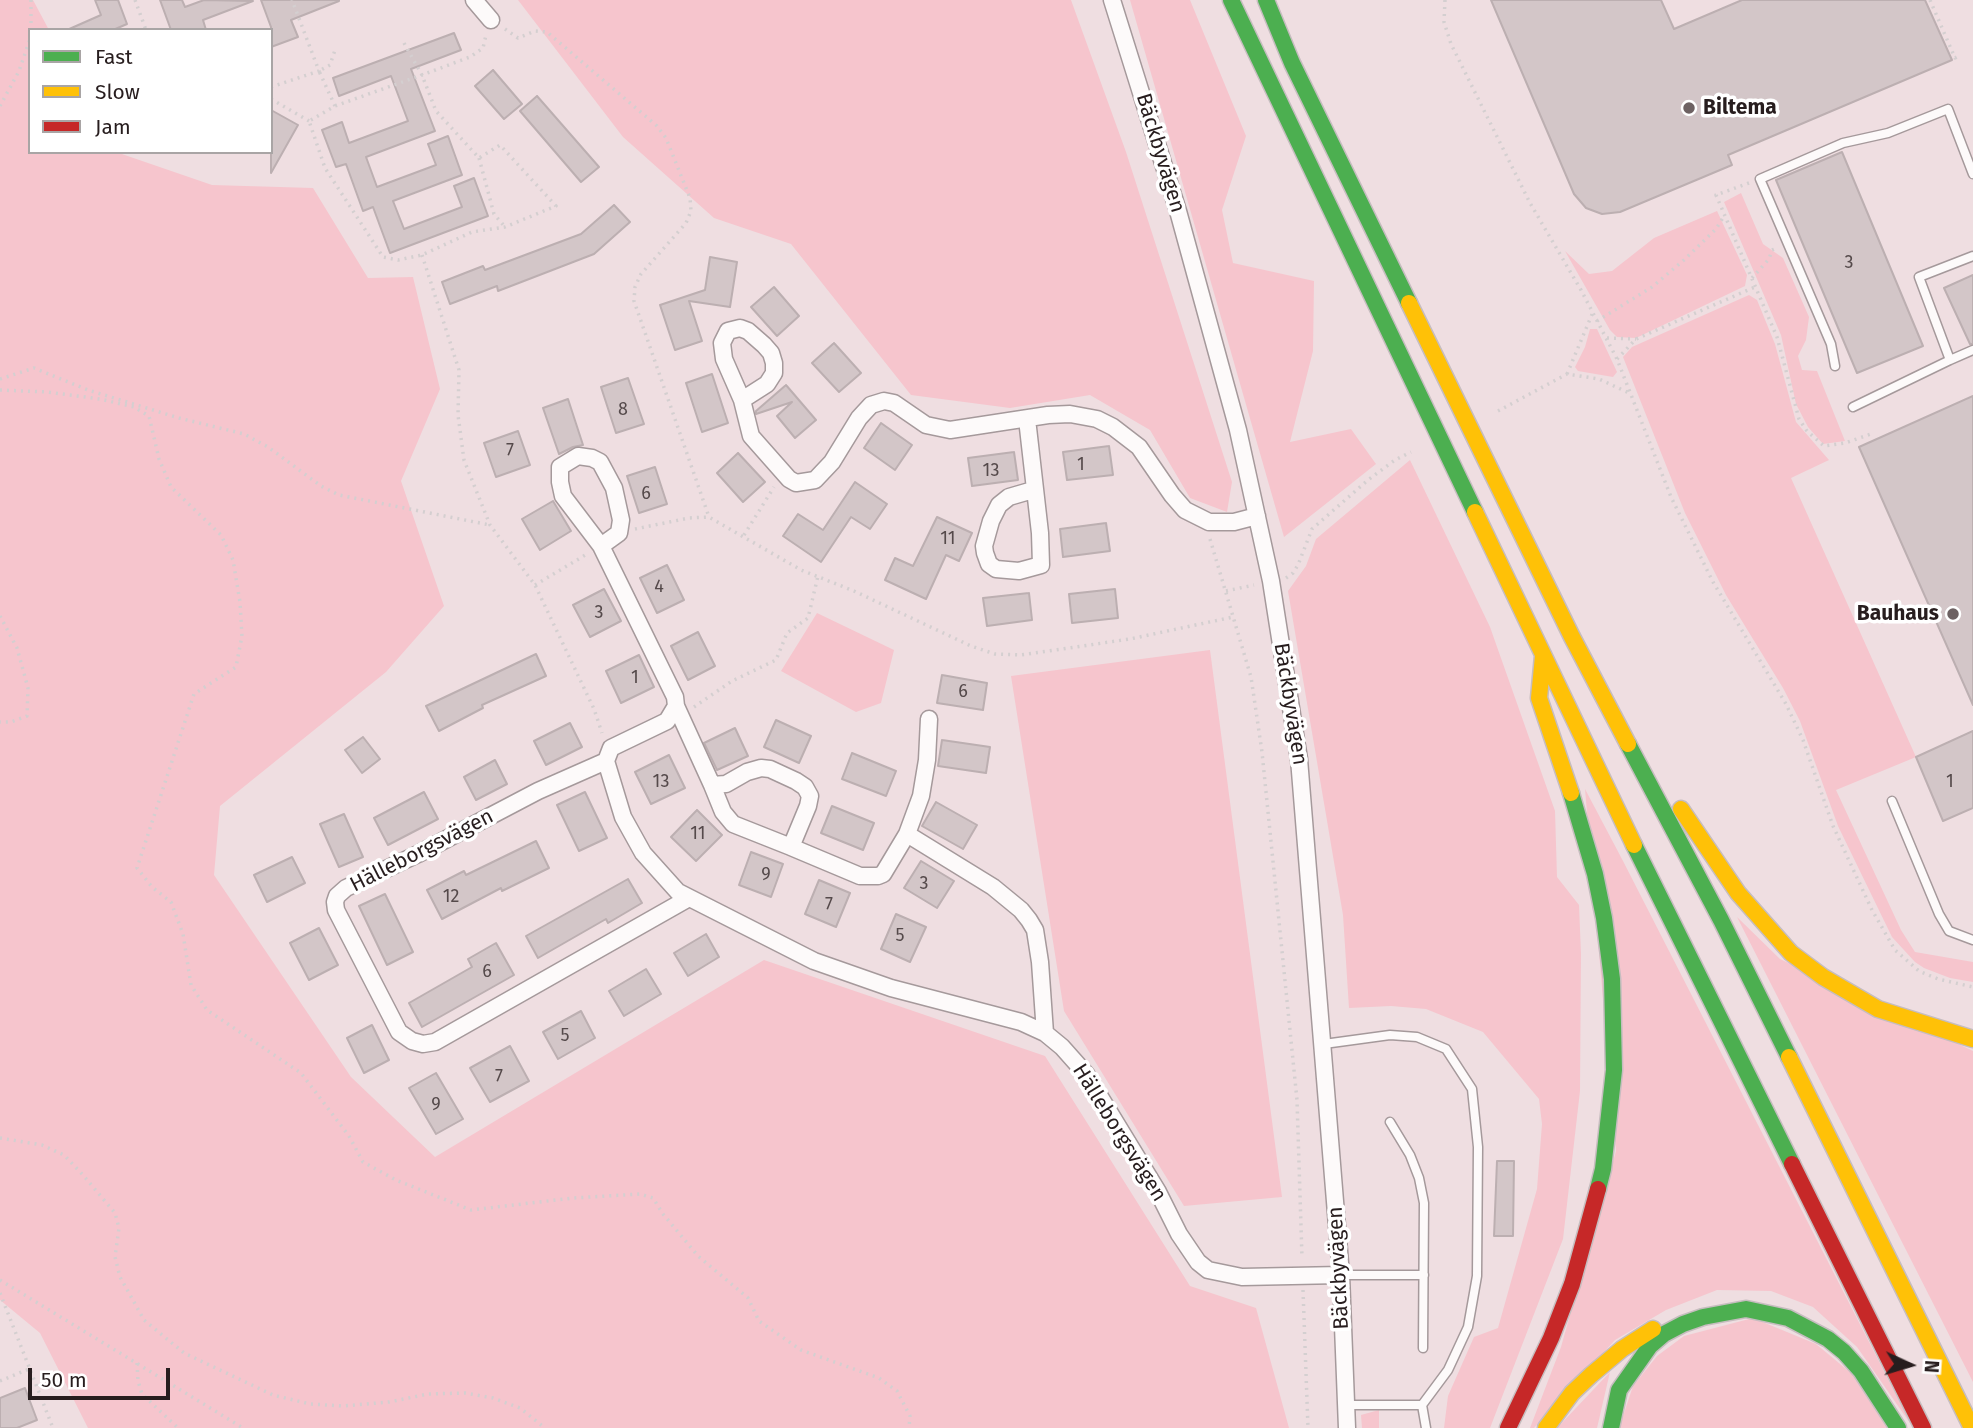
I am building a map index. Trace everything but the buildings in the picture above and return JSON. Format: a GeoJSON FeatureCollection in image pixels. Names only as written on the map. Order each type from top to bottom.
{"type":"FeatureCollection","features":[{"type":"Feature","properties":{"kind":"highway"},"geometry":{"type":"LineString","coordinates":[[1231,0],[1609,794],[1923,1428]]}},
{"type":"Feature","properties":{"kind":"highway"},"geometry":{"type":"LineString","coordinates":[[1266,0],[1292,63],[1572,637],[1721,920],[1972,1428]]}},
{"type":"Feature","properties":{"kind":"highway"},"geometry":{"type":"LineString","coordinates":[[1508,1428],[1551,1338],[1576,1272],[1603,1169],[1614,1070],[1612,979],[1604,918],[1581,823],[1539,698],[1543,656]]}},
{"type":"Feature","properties":{"kind":"highway"},"geometry":{"type":"LineString","coordinates":[[1638,763],[1683,811],[1738,893],[1791,953],[1822,977],[1878,1009],[1973,1039]]}},
{"type":"Feature","properties":{"kind":"highway"},"geometry":{"type":"LineString","coordinates":[[1546,1428],[1572,1393],[1622,1349],[1662,1324],[1708,1306],[1761,1311],[1788,1318],[1828,1339],[1861,1371],[1898,1428]]}},
{"type":"Feature","properties":{"kind":"highway"},"geometry":{"type":"LineString","coordinates":[[1611,1428],[1619,1390],[1650,1346],[1682,1324],[1745,1309]]}},
{"type":"Feature","properties":{"kind":"street"},"geometry":{"type":"LineString","coordinates":[[474,0],[491,20]]}},
{"type":"Feature","properties":{"kind":"street","name":"Bäckbyvägen"},"geometry":{"type":"LineString","coordinates":[[1112,0],[1178,211],[1238,430],[1271,582],[1300,759],[1341,1275],[1347,1428]]}},
{"type":"Feature","properties":{"kind":"street"},"geometry":{"type":"LineString","coordinates":[[742,400],[751,436],[783,473],[796,483],[815,480],[832,462],[859,418],[871,405],[884,401],[894,403],[937,429],[950,430],[1070,414],[1097,419],[1139,447],[1185,510],[1209,522],[1234,522],[1257,516]]}},
{"type":"Feature","properties":{"kind":"street"},"geometry":{"type":"LineString","coordinates":[[1027,419],[1041,565],[1019,571],[996,569],[989,564],[984,545],[991,521],[999,505],[1009,497],[1033,490]]}},
{"type":"Feature","properties":{"kind":"street"},"geometry":{"type":"LineString","coordinates":[[601,546],[619,533],[621,520],[614,488],[600,462],[578,456],[561,467],[562,496],[601,546],[675,697],[676,706],[723,812],[733,824],[860,876],[883,874],[907,834],[924,783],[929,719]]}},
{"type":"Feature","properties":{"kind":"street"},"geometry":{"type":"LineString","coordinates":[[609,755],[667,721],[676,706]]}},
{"type":"Feature","properties":{"kind":"street","name":"Hälleborgsvägen"},"geometry":{"type":"LineString","coordinates":[[689,898],[435,1042],[423,1044],[411,1041],[399,1032],[336,910],[337,896],[346,888],[418,854],[609,755],[623,817],[643,853],[678,891],[825,965],[891,988],[1021,1022],[1045,1033],[1062,1047],[1086,1074],[1151,1181],[1179,1234],[1198,1262],[1208,1270],[1242,1277],[1341,1275]]}},
{"type":"Feature","properties":{"kind":"street"},"geometry":{"type":"LineString","coordinates":[[712,785],[726,784],[747,772],[761,768],[786,776],[805,787],[810,796],[808,806],[791,847]]}},
{"type":"Feature","properties":{"kind":"street"},"geometry":{"type":"LineString","coordinates":[[907,834],[993,887],[1030,920],[1035,930],[1038,951],[1045,1033]]}},
{"type":"Feature","properties":{"kind":"lane"},"geometry":{"type":"LineString","coordinates":[[1835,366],[1831,344],[1760,178],[1843,143],[1888,133],[1948,109],[1973,174]]}},
{"type":"Feature","properties":{"kind":"lane"},"geometry":{"type":"LineString","coordinates":[[1951,359],[1919,277],[1973,256]]}},
{"type":"Feature","properties":{"kind":"lane"},"geometry":{"type":"LineString","coordinates":[[1853,407],[1973,350]]}},
{"type":"Feature","properties":{"kind":"lane"},"geometry":{"type":"LineString","coordinates":[[1892,801],[1939,914],[1949,931],[1973,940]]}},
{"type":"Feature","properties":{"kind":"lane"},"geometry":{"type":"LineString","coordinates":[[1324,1044],[1390,1035],[1417,1037],[1446,1049],[1472,1089],[1478,1159],[1477,1276],[1468,1327],[1448,1370],[1422,1405],[1426,1428]]}},
{"type":"Feature","properties":{"kind":"lane"},"geometry":{"type":"LineString","coordinates":[[1391,1122],[1410,1155],[1419,1178],[1424,1203],[1423,1348]]}},
{"type":"Feature","properties":{"kind":"lane"},"geometry":{"type":"LineString","coordinates":[[1341,1275],[1424,1275]]}},
{"type":"Feature","properties":{"kind":"lane"},"geometry":{"type":"LineString","coordinates":[[1346,1405],[1422,1405]]}},
{"type":"Feature","properties":{"kind":"path"},"geometry":{"type":"LineString","coordinates":[[31,0],[31,28]]}},
{"type":"Feature","properties":{"kind":"path"},"geometry":{"type":"LineString","coordinates":[[135,0],[145,28]]}},
{"type":"Feature","properties":{"kind":"path"},"geometry":{"type":"LineString","coordinates":[[292,0],[335,106]]}},
{"type":"Feature","properties":{"kind":"path"},"geometry":{"type":"LineString","coordinates":[[1445,0],[1444,22],[1457,56],[1530,203],[1606,338],[1671,497],[1713,582],[1786,704],[1803,740],[1833,826],[1872,910],[1895,950],[1919,971],[1938,979],[1973,987]]}},
{"type":"Feature","properties":{"kind":"path"},"geometry":{"type":"LineString","coordinates":[[1930,0],[1955,58],[1959,56]]}},
{"type":"Feature","properties":{"kind":"path"},"geometry":{"type":"LineString","coordinates":[[309,121],[335,106],[470,57],[482,48],[491,20],[518,38],[535,31],[547,32],[657,126],[666,138],[690,198],[691,212],[686,223],[641,274],[635,287],[634,301],[709,517]]}},
{"type":"Feature","properties":{"kind":"path"},"geometry":{"type":"LineString","coordinates":[[404,43],[422,75],[436,111],[479,158],[494,214],[505,227]]}},
{"type":"Feature","properties":{"kind":"path"},"geometry":{"type":"LineString","coordinates":[[0,106],[19,71],[28,46]]}},
{"type":"Feature","properties":{"kind":"path"},"geometry":{"type":"LineString","coordinates":[[273,86],[330,65],[335,50]]}},
{"type":"Feature","properties":{"kind":"path"},"geometry":{"type":"LineString","coordinates":[[273,100],[309,121],[325,168],[383,257],[398,260],[422,255],[472,232],[505,227],[556,206],[500,145],[479,158]]}},
{"type":"Feature","properties":{"kind":"path"},"geometry":{"type":"LineString","coordinates":[[1760,178],[1716,195],[1777,337],[1794,405],[1807,431],[1824,446],[1845,443],[1871,434]]}},
{"type":"Feature","properties":{"kind":"path"},"geometry":{"type":"LineString","coordinates":[[1597,321],[1660,280],[1708,236],[1725,216]]}},
{"type":"Feature","properties":{"kind":"path"},"geometry":{"type":"LineString","coordinates":[[1752,278],[1769,259],[1772,250],[1788,243]]}},
{"type":"Feature","properties":{"kind":"path"},"geometry":{"type":"LineString","coordinates":[[422,255],[459,370],[458,415],[464,460],[490,525],[535,585],[594,709],[609,755]]}},
{"type":"Feature","properties":{"kind":"path"},"geometry":{"type":"LineString","coordinates":[[1616,359],[1636,340],[1755,287]]}},
{"type":"Feature","properties":{"kind":"path"},"geometry":{"type":"LineString","coordinates":[[1567,374],[1593,312]]}},
{"type":"Feature","properties":{"kind":"path"},"geometry":{"type":"LineString","coordinates":[[1606,338],[1636,340]]}},
{"type":"Feature","properties":{"kind":"path"},"geometry":{"type":"LineString","coordinates":[[0,379],[34,368],[88,390],[179,418],[244,434],[268,447],[321,486],[339,495],[490,525]]}},
{"type":"Feature","properties":{"kind":"path"},"geometry":{"type":"LineString","coordinates":[[1498,411],[1567,374],[1599,379],[1630,394]]}},
{"type":"Feature","properties":{"kind":"path"},"geometry":{"type":"LineString","coordinates":[[1226,592],[1287,578],[1293,573],[1312,529],[1368,480],[1411,452]]}},
{"type":"Feature","properties":{"kind":"path"},"geometry":{"type":"LineString","coordinates":[[744,535],[783,473]]}},
{"type":"Feature","properties":{"kind":"path"},"geometry":{"type":"LineString","coordinates":[[619,533],[659,523],[709,517],[792,565],[855,591],[971,646],[995,654],[1021,654],[1130,639],[1233,617]]}},
{"type":"Feature","properties":{"kind":"path"},"geometry":{"type":"LineString","coordinates":[[1209,522],[1207,529],[1251,677],[1262,752],[1297,1100],[1308,1428]]}},
{"type":"Feature","properties":{"kind":"path"},"geometry":{"type":"LineString","coordinates":[[535,585],[601,546]]}},
{"type":"Feature","properties":{"kind":"path"},"geometry":{"type":"LineString","coordinates":[[676,706],[689,711],[732,681],[776,660],[787,633],[808,618],[818,576]]}},
{"type":"Feature","properties":{"kind":"path"},"geometry":{"type":"LineString","coordinates":[[0,616],[17,648],[29,688],[27,716],[11,722],[0,722]]}},
{"type":"Feature","properties":{"kind":"path"},"geometry":{"type":"LineString","coordinates":[[0,1139],[42,1145],[64,1155],[83,1175],[115,1213],[119,1227],[115,1257],[120,1277],[144,1320],[184,1353],[273,1395],[310,1405],[377,1403],[428,1394],[465,1393],[492,1398],[520,1408],[544,1428]]}},
{"type":"Feature","properties":{"kind":"path"},"geometry":{"type":"LineString","coordinates":[[0,1280],[243,1428]]}},
{"type":"Feature","properties":{"kind":"path"},"geometry":{"type":"LineString","coordinates":[[0,1293],[53,1428]]}},
{"type":"Feature","properties":{"kind":"path"},"geometry":{"type":"LineString","coordinates":[[137,1363],[142,1394],[178,1428]]}},
{"type":"Feature","properties":{"kind":"path"},"geometry":{"type":"LineString","coordinates":[[0,1381],[29,1370]]}},
{"type":"Feature","properties":{"kind":"shaded area"},"geometry":{"type":"Polygon","coordinates":[[[0,0],[33,0],[48,28],[28,28],[28,154],[122,154],[212,185],[313,188],[368,278],[413,277],[440,389],[401,481],[444,606],[386,672],[220,806],[214,875],[351,1077],[435,1157],[764,960],[1045,1056],[1190,1286],[1256,1308],[1289,1428],[88,1428],[40,1333],[0,1300],[0,0]]]}},
{"type":"Feature","properties":{"kind":"shaded area"},"geometry":{"type":"Polygon","coordinates":[[[518,0],[1071,0],[1126,152],[1232,482],[1227,512],[1190,498],[1150,430],[1090,395],[1010,408],[911,395],[791,244],[714,218],[623,137],[518,0]]]}},
{"type":"Feature","properties":{"kind":"shaded area"},"geometry":{"type":"Polygon","coordinates":[[[1130,0],[1190,0],[1246,136],[1222,210],[1233,263],[1314,281],[1313,351],[1290,442],[1351,429],[1376,464],[1284,537],[1130,0]]]}},
{"type":"Feature","properties":{"kind":"shaded area"},"geometry":{"type":"Polygon","coordinates":[[[1741,193],[1763,244],[1783,258],[1809,317],[1806,340],[1798,356],[1802,370],[1817,371],[1845,441],[1823,444],[1808,427],[1796,404],[1781,335],[1724,202],[1741,193]]]}},
{"type":"Feature","properties":{"kind":"shaded area"},"geometry":{"type":"Polygon","coordinates":[[[1717,211],[1747,275],[1745,286],[1636,338],[1617,337],[1610,330],[1565,251],[1589,274],[1612,271],[1654,238],[1717,211]]]}},
{"type":"Feature","properties":{"kind":"shaded area"},"geometry":{"type":"Polygon","coordinates":[[[1749,295],[1757,300],[1775,344],[1796,422],[1829,460],[1791,478],[1916,757],[1836,790],[1901,930],[1915,952],[1973,962],[1973,982],[1950,978],[1924,968],[1892,937],[1838,826],[1800,721],[1726,595],[1685,513],[1623,357],[1632,347],[1749,295]]]}},
{"type":"Feature","properties":{"kind":"shaded area"},"geometry":{"type":"Polygon","coordinates":[[[1590,329],[1597,329],[1617,372],[1613,377],[1578,371],[1575,367],[1590,329]]]}},
{"type":"Feature","properties":{"kind":"shaded area"},"geometry":{"type":"Polygon","coordinates":[[[1410,460],[1490,627],[1555,811],[1557,877],[1579,905],[1580,1091],[1563,1239],[1490,1428],[1444,1428],[1448,1396],[1474,1337],[1498,1328],[1537,1189],[1542,1124],[1539,1099],[1483,1032],[1426,1009],[1391,1006],[1349,1008],[1343,915],[1288,591],[1306,566],[1316,539],[1410,460]]]}},
{"type":"Feature","properties":{"kind":"shaded area"},"geometry":{"type":"Polygon","coordinates":[[[817,613],[894,650],[881,703],[856,712],[781,671],[817,613]]]}},
{"type":"Feature","properties":{"kind":"shaded area"},"geometry":{"type":"Polygon","coordinates":[[[1210,650],[1282,1197],[1184,1206],[1064,1011],[1011,676],[1210,650]]]}},
{"type":"Feature","properties":{"kind":"shaded area"},"geometry":{"type":"Polygon","coordinates":[[[1585,789],[1912,1426],[1857,1347],[1813,1307],[1771,1291],[1717,1290],[1666,1310],[1615,1340],[1534,1428],[1530,1428],[1561,1347],[1616,1151],[1585,789]]]}},
{"type":"Feature","properties":{"kind":"shaded area"},"geometry":{"type":"Polygon","coordinates":[[[1737,917],[1780,959],[1973,1051],[1973,1382],[1737,917]]]}},
{"type":"Feature","properties":{"kind":"shaded area"},"geometry":{"type":"Polygon","coordinates":[[[1753,1318],[1816,1344],[1851,1373],[1887,1428],[1619,1428],[1633,1386],[1657,1356],[1684,1336],[1753,1318]]]}},
{"type":"Feature","properties":{"kind":"shaded area"},"geometry":{"type":"Polygon","coordinates":[[[1610,1372],[1597,1428],[1557,1428],[1610,1372]]]}},
{"type":"Feature","properties":{"kind":"shaded area"},"geometry":{"type":"Polygon","coordinates":[[[1379,1410],[1379,1428],[1362,1428],[1361,1415],[1379,1410]]]}},
{"type":"Feature","properties":{"kind":"traffic: fast"},"geometry":{"type":"LineString","coordinates":[[1231,0],[1475,512]]}},
{"type":"Feature","properties":{"kind":"traffic: fast"},"geometry":{"type":"LineString","coordinates":[[1266,0],[1292,63],[1409,303]]}},
{"type":"Feature","properties":{"kind":"traffic: fast"},"geometry":{"type":"LineString","coordinates":[[1628,744],[1721,920],[1789,1057]]}},
{"type":"Feature","properties":{"kind":"traffic: fast"},"geometry":{"type":"LineString","coordinates":[[1571,793],[1595,874],[1612,979],[1614,1070],[1603,1169],[1598,1189]]}},
{"type":"Feature","properties":{"kind":"traffic: fast"},"geometry":{"type":"LineString","coordinates":[[1634,845],[1792,1164]]}},
{"type":"Feature","properties":{"kind":"traffic: fast"},"geometry":{"type":"LineString","coordinates":[[1611,1428],[1619,1390],[1650,1346],[1664,1334],[1683,1324],[1703,1317],[1746,1309],[1788,1318],[1828,1339],[1861,1371],[1898,1428]]}},
{"type":"Feature","properties":{"kind":"traffic: slow"},"geometry":{"type":"LineString","coordinates":[[1409,303],[1572,637],[1628,744]]}},
{"type":"Feature","properties":{"kind":"traffic: slow"},"geometry":{"type":"LineString","coordinates":[[1475,512],[1634,845]]}},
{"type":"Feature","properties":{"kind":"traffic: slow"},"geometry":{"type":"LineString","coordinates":[[1543,656],[1539,698],[1571,793]]}},
{"type":"Feature","properties":{"kind":"traffic: slow"},"geometry":{"type":"LineString","coordinates":[[1681,809],[1738,893],[1791,953],[1823,977],[1878,1009],[1973,1039]]}},
{"type":"Feature","properties":{"kind":"traffic: slow"},"geometry":{"type":"LineString","coordinates":[[1789,1057],[1972,1428]]}},
{"type":"Feature","properties":{"kind":"traffic: slow"},"geometry":{"type":"LineString","coordinates":[[1546,1428],[1572,1393],[1591,1375],[1622,1349],[1653,1329]]}},
{"type":"Feature","properties":{"kind":"traffic: jam"},"geometry":{"type":"LineString","coordinates":[[1792,1164],[1923,1428]]}},
{"type":"Feature","properties":{"kind":"traffic: jam"},"geometry":{"type":"LineString","coordinates":[[1508,1428],[1551,1338],[1572,1284],[1598,1189]]}},
{"type":"Feature","properties":{"kind":"place","name":"Biltema"},"geometry":{"type":"Point","coordinates":[1689,108]}},
{"type":"Feature","properties":{"kind":"place","name":"Bauhaus"},"geometry":{"type":"Point","coordinates":[1953,614]}}]}
